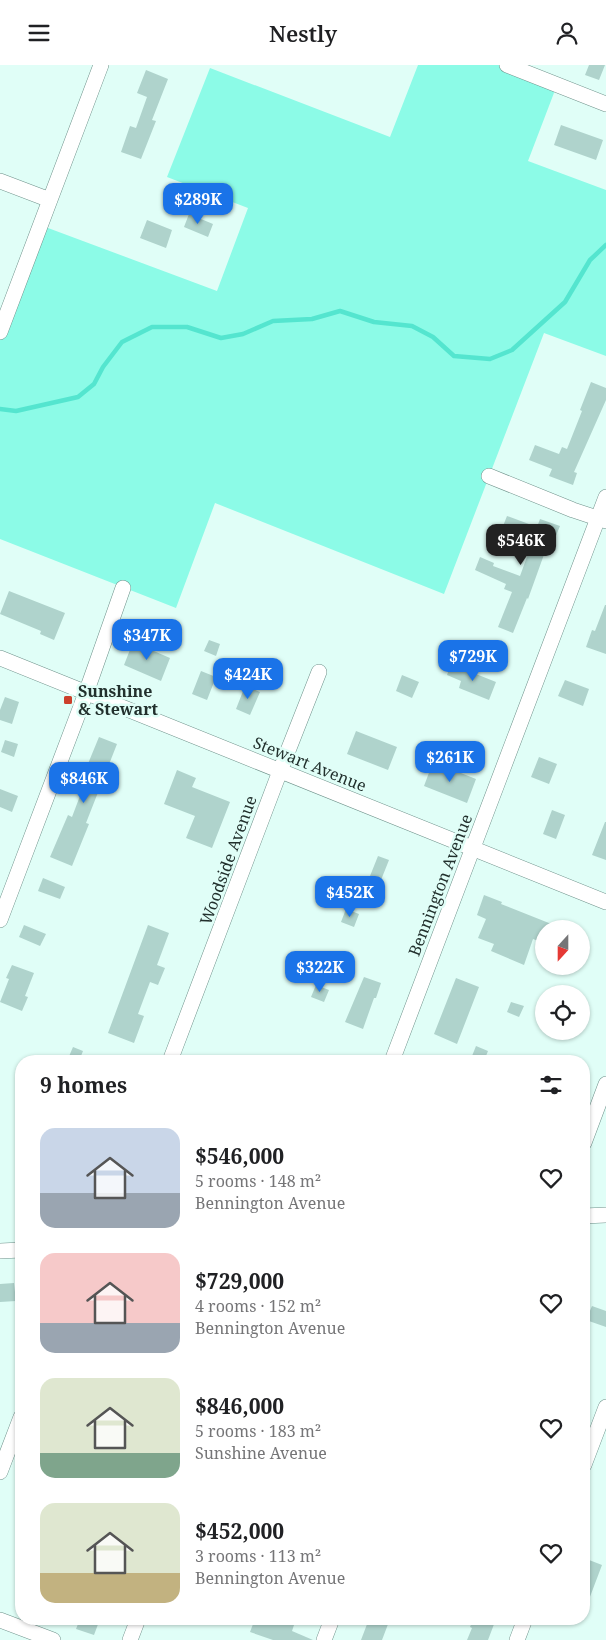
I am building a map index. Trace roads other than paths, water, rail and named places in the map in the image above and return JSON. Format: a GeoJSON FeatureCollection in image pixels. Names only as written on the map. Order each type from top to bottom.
{"type":"FeatureCollection","features":[{"type":"Feature","properties":{"kind":"street"},"geometry":{"type":"LineString","coordinates":[[0,332],[101,65]]}},
{"type":"Feature","properties":{"kind":"street"},"geometry":{"type":"LineString","coordinates":[[507,65],[544,72],[606,104]]}},
{"type":"Feature","properties":{"kind":"street"},"geometry":{"type":"LineString","coordinates":[[0,181],[50,200]]}},
{"type":"Feature","properties":{"kind":"street"},"geometry":{"type":"LineString","coordinates":[[489,476],[573,510],[602,519]]}},
{"type":"Feature","properties":{"kind":"street","name":"Bennington Avenue"},"geometry":{"type":"LineString","coordinates":[[394,1055],[602,519],[606,497]]}},
{"type":"Feature","properties":{"kind":"street"},"geometry":{"type":"LineString","coordinates":[[0,920],[86,693],[123,588]]}},
{"type":"Feature","properties":{"kind":"street","name":"Stewart Avenue"},"geometry":{"type":"LineString","coordinates":[[0,658],[606,902]]}},
{"type":"Feature","properties":{"kind":"street","name":"Woodside Avenue"},"geometry":{"type":"LineString","coordinates":[[172,1055],[319,672]]}},
{"type":"Feature","properties":{"kind":"street"},"geometry":{"type":"LineString","coordinates":[[590,1127],[606,1084]]}},
{"type":"Feature","properties":{"kind":"street"},"geometry":{"type":"LineString","coordinates":[[590,1216],[606,1215]]}},
{"type":"Feature","properties":{"kind":"street"},"geometry":{"type":"LineString","coordinates":[[0,1251],[15,1250]]}},
{"type":"Feature","properties":{"kind":"street"},"geometry":{"type":"LineString","coordinates":[[590,1449],[606,1407]]}},
{"type":"Feature","properties":{"kind":"street"},"geometry":{"type":"LineString","coordinates":[[0,1473],[15,1433]]}},
{"type":"Feature","properties":{"kind":"street"},"geometry":{"type":"LineString","coordinates":[[0,1620],[53,1640]]}},
{"type":"Feature","properties":{"kind":"street"},"geometry":{"type":"LineString","coordinates":[[130,1640],[136,1625]]}},
{"type":"Feature","properties":{"kind":"street"},"geometry":{"type":"LineString","coordinates":[[324,1640],[330,1625]]}},
{"type":"Feature","properties":{"kind":"street"},"geometry":{"type":"LineString","coordinates":[[517,1640],[523,1625]]}},
{"type":"Feature","properties":{"kind":"waterway"},"geometry":{"type":"LineString","coordinates":[[0,409],[16,411],[78,397],[94,384],[103,367],[122,342],[152,327],[187,327],[221,338],[243,334],[273,321],[312,319],[340,311],[374,322],[412,326],[433,337],[454,356],[490,359],[512,350],[565,302],[590,260],[606,245]]}},
{"type":"Feature","properties":{"kind":"place","name":"Sunshine & Stewart"},"geometry":{"type":"Point","coordinates":[68,700]}}]}
